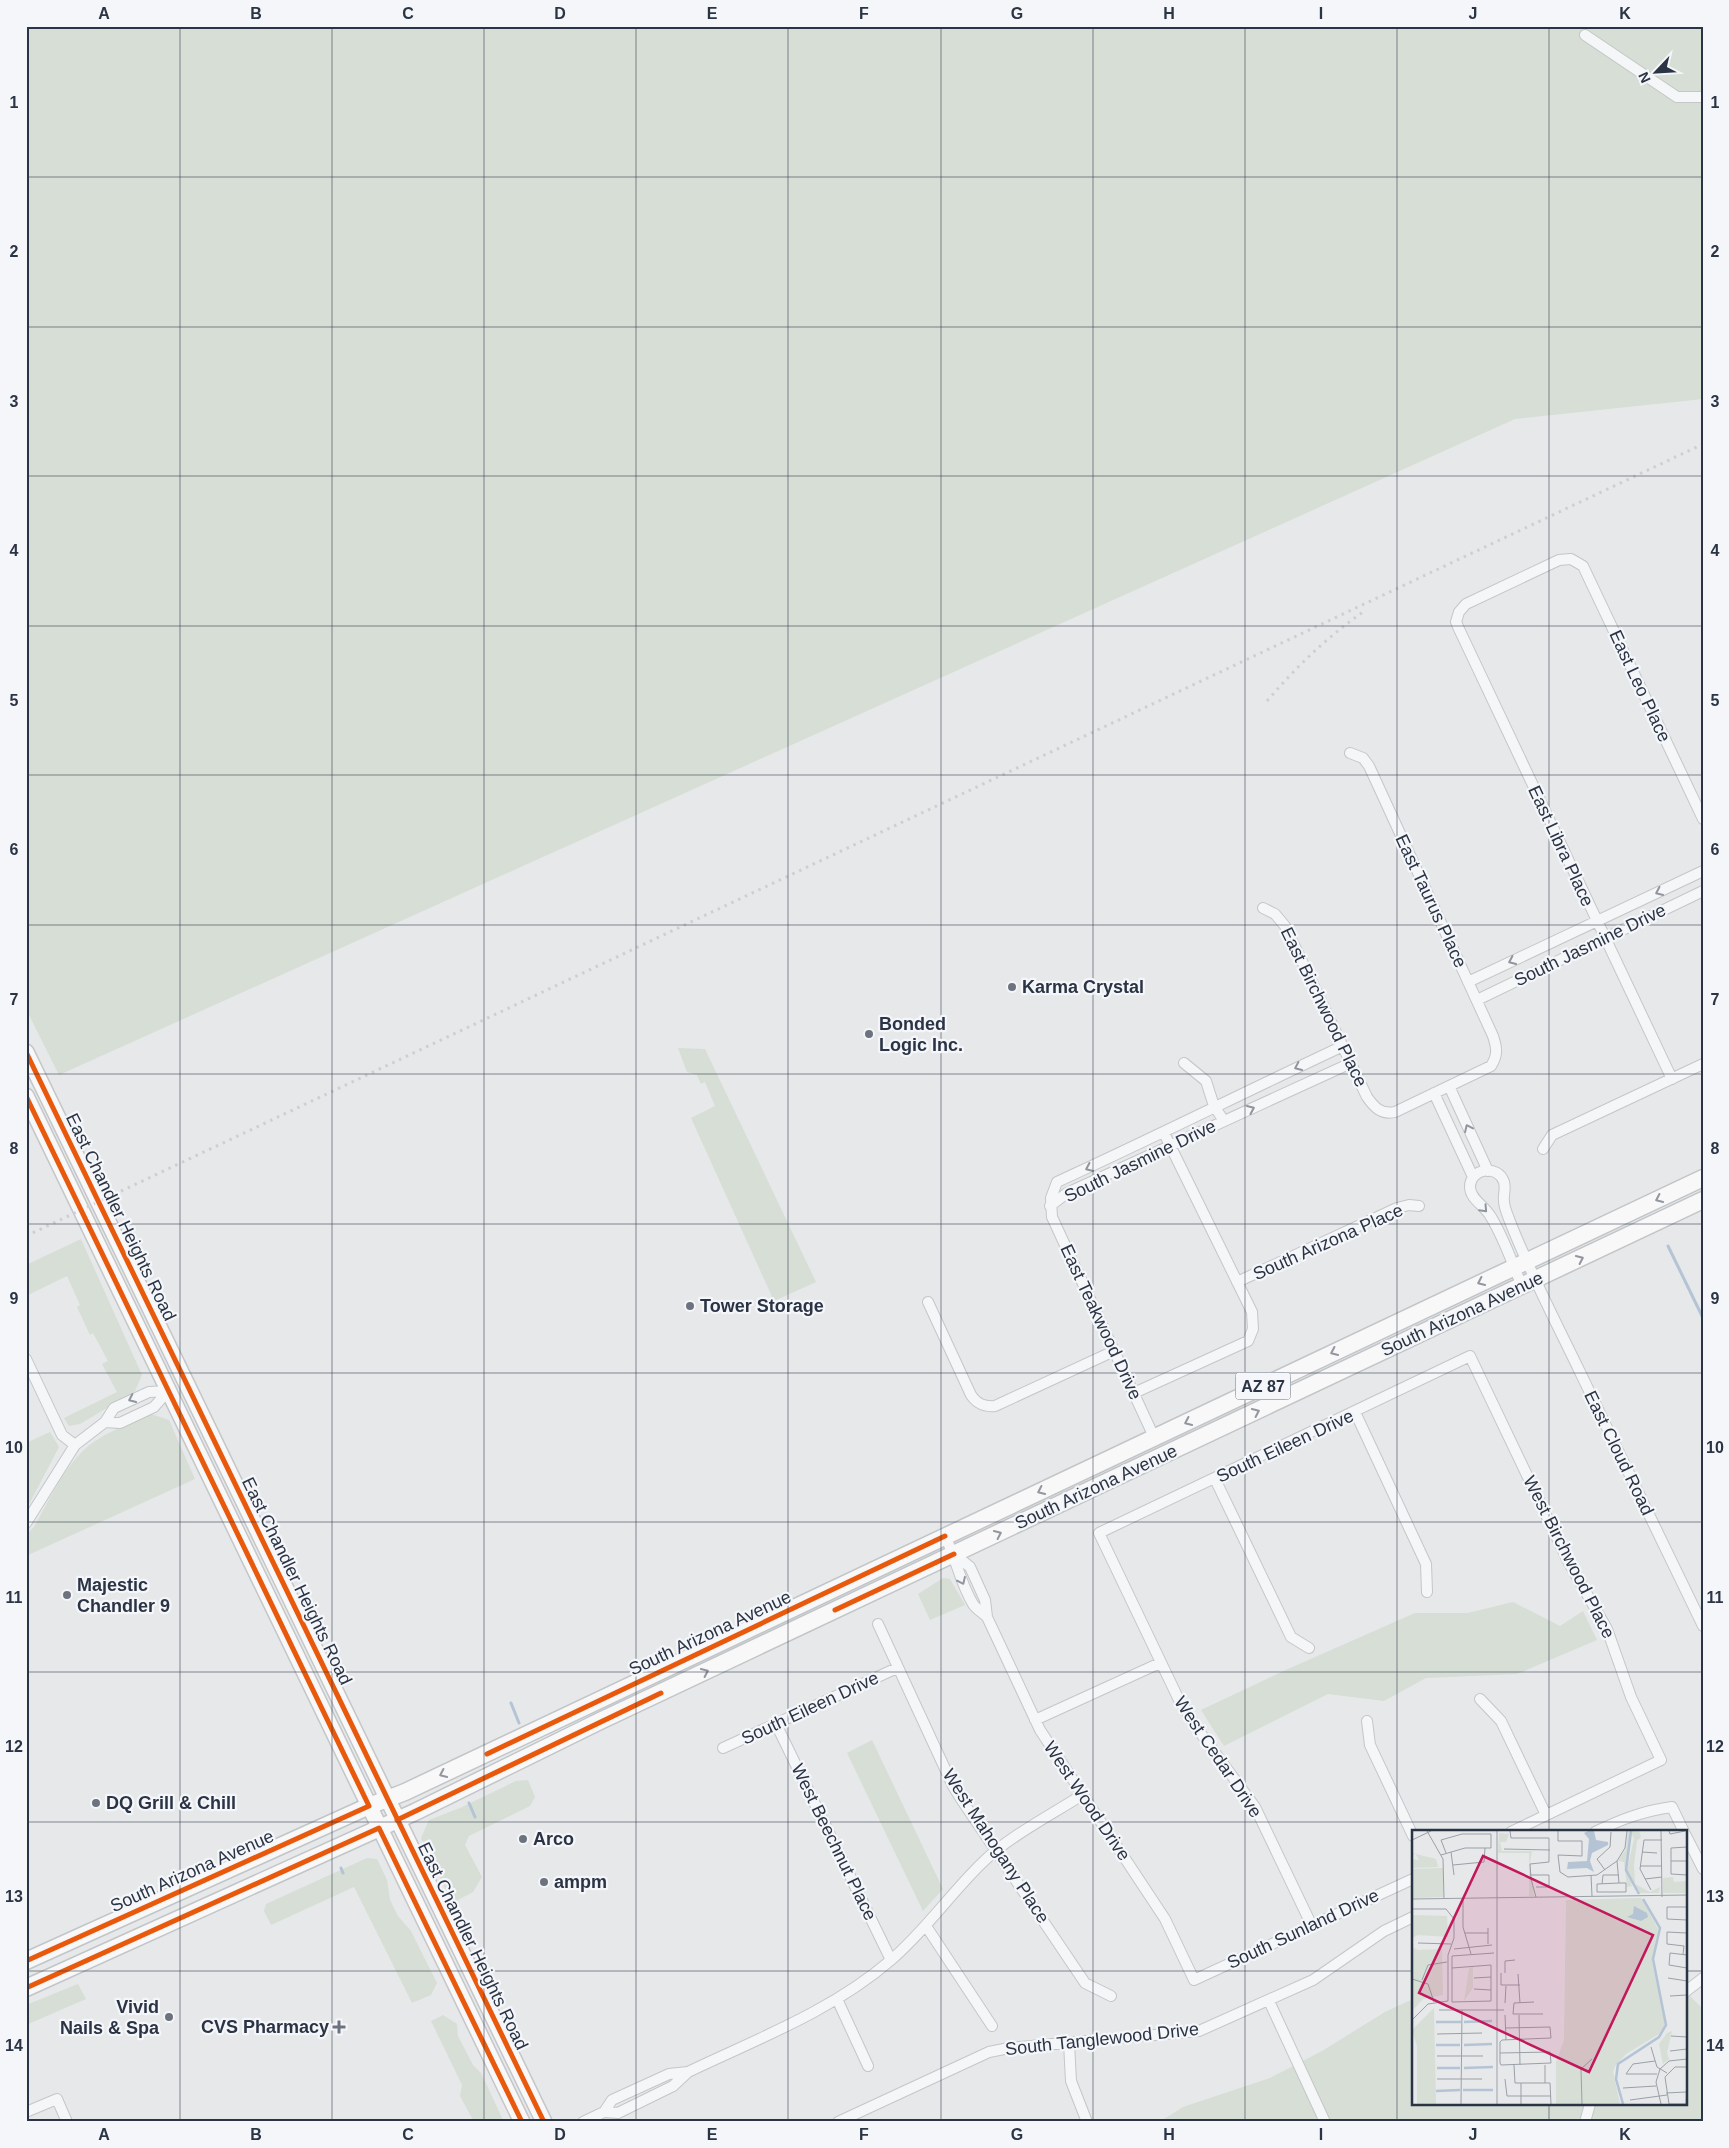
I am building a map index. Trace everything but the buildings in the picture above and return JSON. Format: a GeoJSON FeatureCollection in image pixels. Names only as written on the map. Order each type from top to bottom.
{"type":"FeatureCollection","features":[{"type":"Feature","properties":{"kind":"main road","name":"East Chandler Heights Road"},"geometry":{"type":"LineString","coordinates":[[26,1052],[544,2122]]}},
{"type":"Feature","properties":{"kind":"main road","name":"East Chandler Heights Road"},"geometry":{"type":"LineString","coordinates":[[26,1096],[522,2122]]}},
{"type":"Feature","properties":{"kind":"main road"},"geometry":{"type":"LineString","coordinates":[[59,1164],[76,1156]]}},
{"type":"Feature","properties":{"kind":"main road","name":"South Arizona Avenue"},"geometry":{"type":"LineString","coordinates":[[26,1961],[369,1806],[387,1800],[1703,1178]]}},
{"type":"Feature","properties":{"kind":"main road","name":"South Arizona Avenue"},"geometry":{"type":"LineString","coordinates":[[26,1988],[380,1828],[1703,1200]]}},
{"type":"Feature","properties":{"kind":"main road"},"geometry":{"type":"LineString","coordinates":[[652,1675],[661,1693]]}},
{"type":"Feature","properties":{"kind":"main road"},"geometry":{"type":"LineString","coordinates":[[508,2092],[526,2084]]}},
{"type":"Feature","properties":{"kind":"street"},"geometry":{"type":"LineString","coordinates":[[1585,35],[1677,97],[1703,97]]}},
{"type":"Feature","properties":{"kind":"street","name":"East Libra Place"},"geometry":{"type":"LineString","coordinates":[[1571,560],[1559,560],[1466,604],[1459,612],[1456,622],[1672,1079]]}},
{"type":"Feature","properties":{"kind":"street","name":"East Leo Place"},"geometry":{"type":"LineString","coordinates":[[1571,560],[1583,566],[1589,576],[1703,819]]}},
{"type":"Feature","properties":{"kind":"street","name":"East Taurus Place"},"geometry":{"type":"LineString","coordinates":[[1350,753],[1363,758],[1369,766],[1477,1000],[1497,1048],[1496,1058],[1491,1066],[1449,1086]]}},
{"type":"Feature","properties":{"kind":"street","name":"South Jasmine Drive"},"geometry":{"type":"LineString","coordinates":[[1468,982],[1703,871]]}},
{"type":"Feature","properties":{"kind":"street","name":"South Jasmine Drive"},"geometry":{"type":"LineString","coordinates":[[1477,1000],[1703,891]]}},
{"type":"Feature","properties":{"kind":"street","name":"East Birchwood Place"},"geometry":{"type":"LineString","coordinates":[[1263,908],[1275,914],[1285,926],[1373,1106],[1380,1111],[1395,1112],[1434,1094]]}},
{"type":"Feature","properties":{"kind":"street","name":"South Jasmine Drive"},"geometry":{"type":"LineString","coordinates":[[1050,1206],[1057,1182],[1164,1133],[1214,1106],[1343,1046]]}},
{"type":"Feature","properties":{"kind":"street"},"geometry":{"type":"LineString","coordinates":[[1184,1063],[1206,1081],[1212,1093],[1214,1106],[1224,1121]]}},
{"type":"Feature","properties":{"kind":"street","name":"South Jasmine Drive"},"geometry":{"type":"LineString","coordinates":[[1050,1206],[1067,1193],[1351,1063]]}},
{"type":"Feature","properties":{"kind":"street"},"geometry":{"type":"LineString","coordinates":[[1542,1149],[1552,1135],[1703,1064]]}},
{"type":"Feature","properties":{"kind":"street"},"geometry":{"type":"LineString","coordinates":[[1474,1177],[1434,1094],[1449,1086],[1488,1171]]}},
{"type":"Feature","properties":{"kind":"street"},"geometry":{"type":"LineString","coordinates":[[1134,1393],[1248,1341],[1251,1337],[1253,1320],[1252,1312],[1164,1133]]}},
{"type":"Feature","properties":{"kind":"street"},"geometry":{"type":"LineString","coordinates":[[1529,1283],[1520,1264],[1484,1205],[1474,1199],[1471,1194],[1471,1182],[1478,1173],[1488,1171],[1498,1174],[1504,1182],[1503,1199],[1520,1264],[1529,1283]]}},
{"type":"Feature","properties":{"kind":"street","name":"South Arizona Place"},"geometry":{"type":"LineString","coordinates":[[1237,1282],[1397,1208],[1409,1205],[1419,1206]]}},
{"type":"Feature","properties":{"kind":"street","name":"East Teakwood Drive"},"geometry":{"type":"LineString","coordinates":[[1050,1206],[1052,1217],[1154,1437]]}},
{"type":"Feature","properties":{"kind":"street","name":"East Cloud Road"},"geometry":{"type":"LineString","coordinates":[[1529,1283],[1702,1621]]}},
{"type":"Feature","properties":{"kind":"street"},"geometry":{"type":"LineString","coordinates":[[928,1302],[971,1395],[981,1405],[987,1407],[995,1406],[1114,1351]]}},
{"type":"Feature","properties":{"kind":"street","name":"South Eileen Drive"},"geometry":{"type":"LineString","coordinates":[[1099,1533],[1216,1479],[1470,1356]]}},
{"type":"Feature","properties":{"kind":"street","name":"West Birchwood Place"},"geometry":{"type":"LineString","coordinates":[[1470,1356],[1569,1563],[1607,1629],[1631,1697],[1662,1760],[1546,1815]]}},
{"type":"Feature","properties":{"kind":"street"},"geometry":{"type":"LineString","coordinates":[[26,1359],[60,1432],[75,1445]]}},
{"type":"Feature","properties":{"kind":"street"},"geometry":{"type":"LineString","coordinates":[[105,1422],[120,1423],[154,1407],[168,1391]]}},
{"type":"Feature","properties":{"kind":"street"},"geometry":{"type":"LineString","coordinates":[[26,1523],[75,1445],[105,1422],[114,1408],[149,1392],[168,1391]]}},
{"type":"Feature","properties":{"kind":"street"},"geometry":{"type":"LineString","coordinates":[[1355,1412],[1426,1564],[1427,1592]]}},
{"type":"Feature","properties":{"kind":"street"},"geometry":{"type":"LineString","coordinates":[[1216,1479],[1291,1637],[1309,1648]]}},
{"type":"Feature","properties":{"kind":"street","name":"West Cedar Drive"},"geometry":{"type":"LineString","coordinates":[[1099,1533],[1160,1663],[1190,1718],[1255,1807],[1312,1926]]}},
{"type":"Feature","properties":{"kind":"street","name":"West Wood Drive"},"geometry":{"type":"LineString","coordinates":[[946,1536],[954,1554],[958,1573],[974,1606],[987,1617],[1046,1741],[1165,1919],[1194,1980]]}},
{"type":"Feature","properties":{"kind":"street","name":"West Mahogany Place"},"geometry":{"type":"LineString","coordinates":[[878,1624],[953,1786],[1085,1983],[1111,1996]]}},
{"type":"Feature","properties":{"kind":"street"},"geometry":{"type":"LineString","coordinates":[[1036,1720],[1160,1663]]}},
{"type":"Feature","properties":{"kind":"street","name":"South Eileen Drive"},"geometry":{"type":"LineString","coordinates":[[723,1748],[897,1668]]}},
{"type":"Feature","properties":{"kind":"street"},"geometry":{"type":"LineString","coordinates":[[1480,1698],[1501,1721],[1546,1815],[1515,1830]]}},
{"type":"Feature","properties":{"kind":"street"},"geometry":{"type":"LineString","coordinates":[[1367,1721],[1370,1745],[1412,1834]]}},
{"type":"Feature","properties":{"kind":"street","name":"West Beechnut Place"},"geometry":{"type":"LineString","coordinates":[[776,1724],[891,1960]]}},
{"type":"Feature","properties":{"kind":"street"},"geometry":{"type":"LineString","coordinates":[[582,2122],[604,2112],[618,2113],[641,2102],[673,2086],[688,2072],[837,1999],[891,1960],[926,1926],[981,1863],[996,1851],[1082,1795]]}},
{"type":"Feature","properties":{"kind":"street"},"geometry":{"type":"LineString","coordinates":[[1599,1830],[1628,1816],[1649,1810],[1672,1807],[1684,1830]]}},
{"type":"Feature","properties":{"kind":"street"},"geometry":{"type":"LineString","coordinates":[[1686,1835],[1703,1869]]}},
{"type":"Feature","properties":{"kind":"street","name":"South Sunland Drive"},"geometry":{"type":"LineString","coordinates":[[1194,1980],[1412,1878]]}},
{"type":"Feature","properties":{"kind":"street","name":"South Tanglewood Drive"},"geometry":{"type":"LineString","coordinates":[[838,2122],[989,2052],[1009,2048],[1199,2032],[1313,1980],[1384,1931],[1412,1917]]}},
{"type":"Feature","properties":{"kind":"street"},"geometry":{"type":"LineString","coordinates":[[926,1926],[992,2026]]}},
{"type":"Feature","properties":{"kind":"street"},"geometry":{"type":"LineString","coordinates":[[1686,1991],[1703,1978]]}},
{"type":"Feature","properties":{"kind":"street"},"geometry":{"type":"LineString","coordinates":[[837,1999],[868,2066]]}},
{"type":"Feature","properties":{"kind":"street"},"geometry":{"type":"LineString","coordinates":[[1269,2001],[1325,2122]]}},
{"type":"Feature","properties":{"kind":"street"},"geometry":{"type":"LineString","coordinates":[[1069,2044],[1071,2081],[1087,2122]]}},
{"type":"Feature","properties":{"kind":"street"},"geometry":{"type":"LineString","coordinates":[[604,2112],[612,2100],[635,2089],[669,2074],[688,2072]]}},
{"type":"Feature","properties":{"kind":"street"},"geometry":{"type":"LineString","coordinates":[[635,2089],[641,2102]]}},
{"type":"Feature","properties":{"kind":"street"},"geometry":{"type":"LineString","coordinates":[[26,2112],[57,2099],[67,2122]]}},
{"type":"Feature","properties":{"kind":"street"},"geometry":{"type":"LineString","coordinates":[[1585,2122],[1589,2106]]}},
{"type":"Feature","properties":{"kind":"shaded area"},"geometry":{"type":"Polygon","coordinates":[[[26,26],[1703,26],[1703,399],[1515,419],[59,1075],[26,1009],[26,26]]]}},
{"type":"Feature","properties":{"kind":"shaded area"},"geometry":{"type":"Polygon","coordinates":[[[678,1048],[705,1049],[816,1282],[774,1301],[691,1118],[715,1106],[705,1082],[701,1084],[697,1075],[687,1072],[678,1048]]]}},
{"type":"Feature","properties":{"kind":"shaded area"},"geometry":{"type":"Polygon","coordinates":[[[81,1239],[142,1375],[135,1391],[80,1424],[69,1426],[64,1418],[117,1392],[102,1364],[108,1361],[93,1333],[90,1335],[77,1307],[80,1305],[67,1276],[26,1296],[26,1265],[81,1239]]]}},
{"type":"Feature","properties":{"kind":"shaded area"},"geometry":{"type":"Polygon","coordinates":[[[151,1414],[169,1420],[195,1479],[26,1556],[26,1535],[34,1527],[73,1461],[98,1439],[151,1414]]]}},
{"type":"Feature","properties":{"kind":"shaded area"},"geometry":{"type":"Polygon","coordinates":[[[50,1432],[59,1447],[26,1510],[26,1443],[50,1432]]]}},
{"type":"Feature","properties":{"kind":"shaded area"},"geometry":{"type":"Polygon","coordinates":[[[943,1578],[950,1579],[965,1605],[930,1620],[918,1594],[943,1578]]]}},
{"type":"Feature","properties":{"kind":"shaded area"},"geometry":{"type":"Polygon","coordinates":[[[1513,1602],[1560,1626],[1583,1611],[1597,1640],[1517,1674],[1426,1678],[1384,1701],[1328,1694],[1224,1746],[1201,1710],[1415,1613],[1468,1613],[1513,1602]]]}},
{"type":"Feature","properties":{"kind":"shaded area"},"geometry":{"type":"Polygon","coordinates":[[[872,1740],[943,1889],[923,1911],[847,1753],[872,1740]]]}},
{"type":"Feature","properties":{"kind":"shaded area"},"geometry":{"type":"Polygon","coordinates":[[[528,1780],[535,1797],[530,1806],[469,1836],[465,1845],[482,1877],[473,1892],[452,1903],[421,1838],[429,1820],[460,1808],[516,1781],[528,1780]]]}},
{"type":"Feature","properties":{"kind":"shaded area"},"geometry":{"type":"Polygon","coordinates":[[[367,1858],[377,1859],[387,1880],[390,1900],[398,1916],[411,1931],[437,1983],[431,1995],[412,2003],[354,1887],[271,1925],[264,1911],[266,1904],[367,1858]]]}},
{"type":"Feature","properties":{"kind":"shaded area"},"geometry":{"type":"Polygon","coordinates":[[[78,1984],[86,1999],[26,2025],[26,2005],[78,1984]]]}},
{"type":"Feature","properties":{"kind":"shaded area"},"geometry":{"type":"Polygon","coordinates":[[[1686,1992],[1703,2009],[1703,2122],[1161,2121],[1183,2107],[1270,2078],[1322,2051],[1385,2012],[1412,1999],[1412,2106],[1686,2106],[1686,1992]]]}},
{"type":"Feature","properties":{"kind":"shaded area"},"geometry":{"type":"Polygon","coordinates":[[[443,2015],[457,2024],[458,2036],[473,2065],[481,2073],[504,2122],[474,2122],[460,2096],[462,2085],[431,2021],[443,2015]]]}},
{"type":"Feature","properties":{"kind":"waterway"},"geometry":{"type":"LineString","coordinates":[[1668,1246],[1703,1318]]}},
{"type":"Feature","properties":{"kind":"waterway"},"geometry":{"type":"LineString","coordinates":[[511,1703],[519,1723]]}},
{"type":"Feature","properties":{"kind":"waterway"},"geometry":{"type":"LineString","coordinates":[[469,1803],[475,1817]]}},
{"type":"Feature","properties":{"kind":"waterway"},"geometry":{"type":"LineString","coordinates":[[341,1868],[343,1873]]}},
{"type":"Feature","properties":{"kind":"railway"},"geometry":{"type":"LineString","coordinates":[[26,1236],[1703,444]]}},
{"type":"Feature","properties":{"kind":"railway"},"geometry":{"type":"LineString","coordinates":[[1267,701],[1314,652],[1366,610]]}},
{"type":"Feature","properties":{"kind":"cycle path"},"geometry":{"type":"LineString","coordinates":[[26,1052],[544,2122]]}},
{"type":"Feature","properties":{"kind":"cycle path"},"geometry":{"type":"LineString","coordinates":[[26,1096],[369,1806],[26,1961]]}},
{"type":"Feature","properties":{"kind":"cycle path"},"geometry":{"type":"LineString","coordinates":[[487,1754],[945,1536]]}},
{"type":"Feature","properties":{"kind":"cycle path"},"geometry":{"type":"LineString","coordinates":[[835,1610],[954,1554]]}},
{"type":"Feature","properties":{"kind":"cycle path"},"geometry":{"type":"LineString","coordinates":[[397,1820],[661,1693]]}},
{"type":"Feature","properties":{"kind":"cycle path"},"geometry":{"type":"LineString","coordinates":[[26,1988],[379,1828],[522,2122]]}},
{"type":"Feature","properties":{"kind":"place","name":"Karma Crystal"},"geometry":{"type":"Point","coordinates":[1012,987]}},
{"type":"Feature","properties":{"kind":"place","name":"Bonded Logic Inc."},"geometry":{"type":"Point","coordinates":[869,1034]}},
{"type":"Feature","properties":{"kind":"place","name":"Tower Storage"},"geometry":{"type":"Point","coordinates":[690,1306]}},
{"type":"Feature","properties":{"kind":"place","name":"Majestic Chandler 9"},"geometry":{"type":"Point","coordinates":[67,1595]}},
{"type":"Feature","properties":{"kind":"place","name":"DQ Grill & Chill"},"geometry":{"type":"Point","coordinates":[96,1803]}},
{"type":"Feature","properties":{"kind":"place","name":"Arco"},"geometry":{"type":"Point","coordinates":[523,1839]}},
{"type":"Feature","properties":{"kind":"place","name":"ampm"},"geometry":{"type":"Point","coordinates":[544,1882]}},
{"type":"Feature","properties":{"kind":"place","name":"Vivid Nails & Spa"},"geometry":{"type":"Point","coordinates":[169,2017]}},
{"type":"Feature","properties":{"kind":"place","name":"CVS Pharmacy"},"geometry":{"type":"Point","coordinates":[339,2027]}}]}
